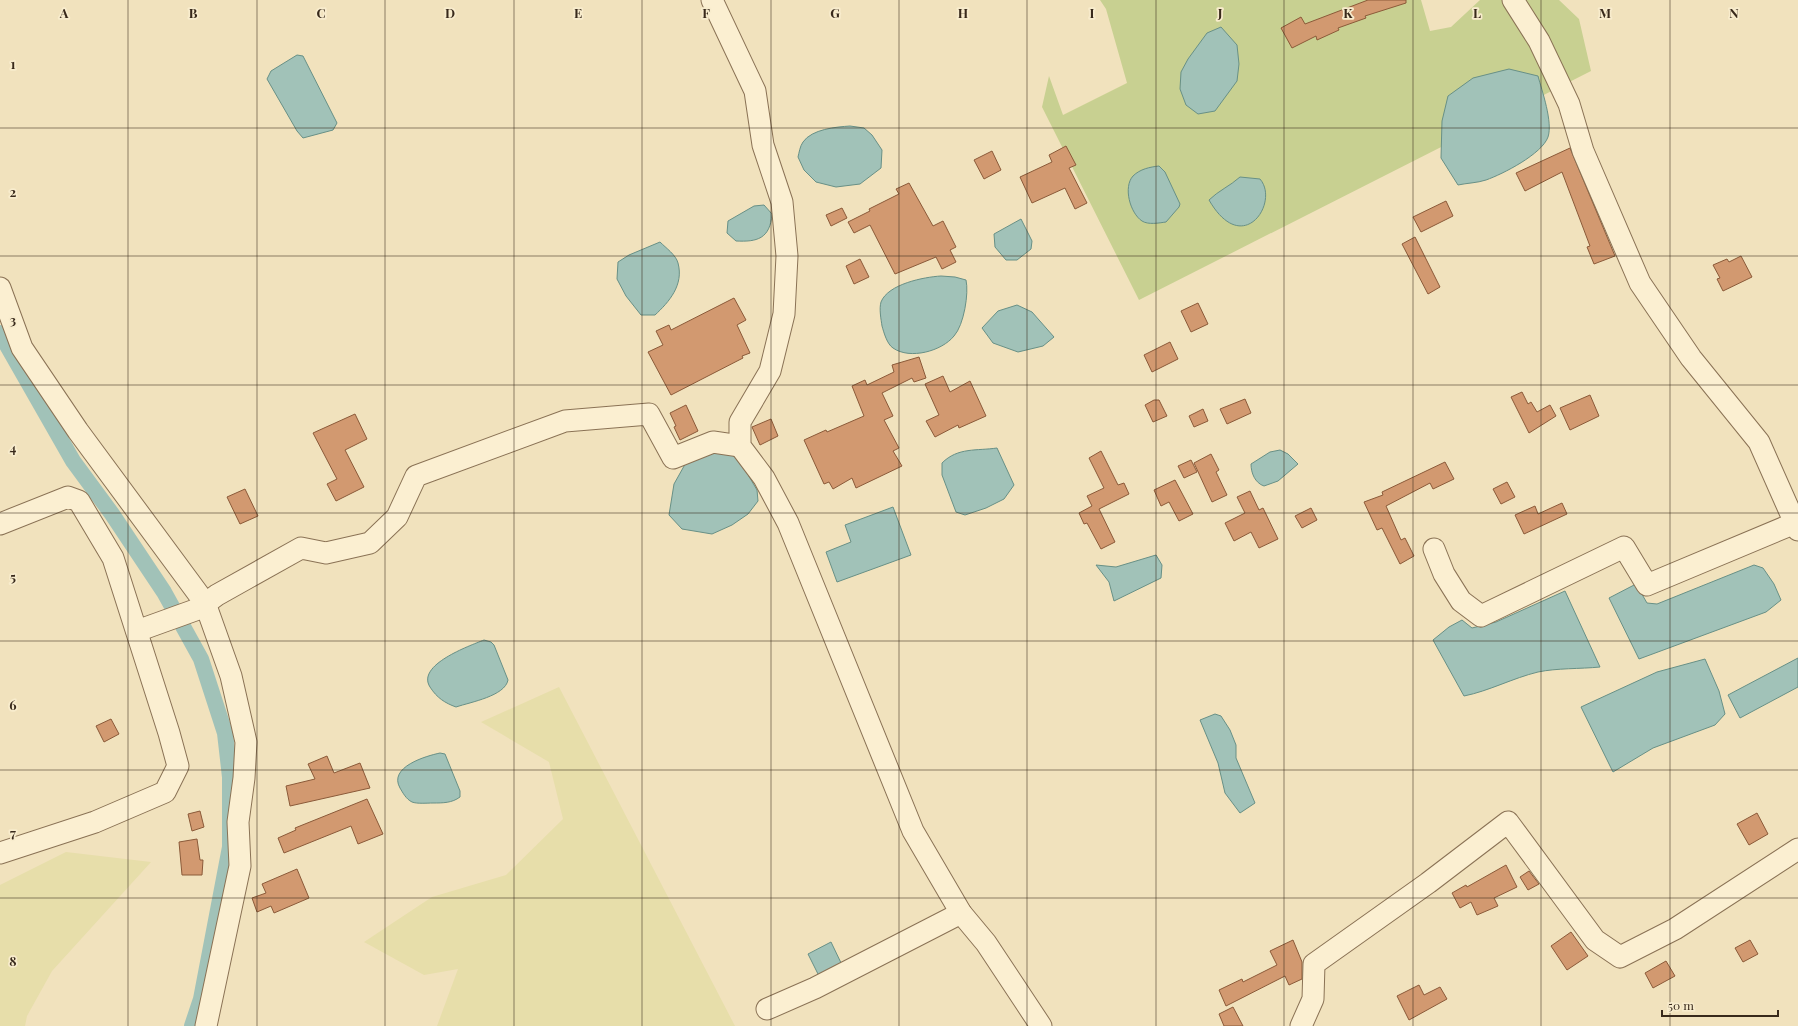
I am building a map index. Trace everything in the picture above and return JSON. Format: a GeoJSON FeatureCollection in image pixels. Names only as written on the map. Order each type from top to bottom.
{"type":"FeatureCollection","features":[{"type":"Feature","properties":{"kind":"street"},"geometry":{"type":"LineString","coordinates":[[712,0],[755,91],[763,145],[782,202],[787,256],[784,314],[770,371],[740,422],[740,446],[764,478],[788,523],[913,832],[961,913],[986,943],[1041,1026]]}},
{"type":"Feature","properties":{"kind":"street"},"geometry":{"type":"LineString","coordinates":[[1434,548],[1444,574],[1461,601],[1481,616],[1624,547],[1647,585],[1796,526],[1759,442],[1691,358],[1640,283],[1583,152],[1569,104],[1539,41],[1513,0]]}},
{"type":"Feature","properties":{"kind":"street"},"geometry":{"type":"LineString","coordinates":[[0,288],[22,348],[78,432],[202,606],[231,676],[246,742],[244,778],[238,822],[240,866],[206,1026]]}},
{"type":"Feature","properties":{"kind":"street"},"geometry":{"type":"LineString","coordinates":[[137,631],[202,606],[301,548],[326,553],[370,543],[397,517],[416,476],[565,420],[649,414],[673,458],[714,442],[740,446]]}},
{"type":"Feature","properties":{"kind":"street"},"geometry":{"type":"LineString","coordinates":[[0,524],[68,497],[79,501],[113,558],[169,733],[178,766],[165,792],[95,822],[0,853]]}},
{"type":"Feature","properties":{"kind":"street"},"geometry":{"type":"LineString","coordinates":[[1301,1026],[1313,999],[1314,964],[1428,883],[1508,822],[1595,940],[1620,957],[1675,929],[1798,849]]}},
{"type":"Feature","properties":{"kind":"street"},"geometry":{"type":"LineString","coordinates":[[768,1009],[815,988],[961,913]]}},
{"type":"Feature","properties":{"kind":"shaded area"},"geometry":{"type":"Polygon","coordinates":[[[559,687],[735,1026],[437,1026],[458,969],[424,975],[364,942],[432,897],[506,875],[563,819],[549,762],[481,722],[559,687]]]}},
{"type":"Feature","properties":{"kind":"shaded area"},"geometry":{"type":"Polygon","coordinates":[[[66,852],[151,862],[52,971],[27,1016],[25,1026],[0,1026],[0,885],[66,852]]]}},
{"type":"Feature","properties":{"kind":"green space"},"geometry":{"type":"Polygon","coordinates":[[[1100,0],[1421,0],[1430,31],[1451,27],[1480,0],[1559,0],[1579,19],[1591,71],[1139,300],[1042,107],[1049,76],[1063,115],[1127,83],[1106,9],[1100,0]]]}},
{"type":"Feature","properties":{"kind":"water"},"geometry":{"type":"Polygon","coordinates":[[[1221,27],[1237,45],[1239,64],[1237,81],[1215,111],[1198,114],[1186,105],[1180,89],[1181,72],[1188,59],[1207,33],[1221,27]]]}},
{"type":"Feature","properties":{"kind":"water"},"geometry":{"type":"Polygon","coordinates":[[[297,55],[303,56],[337,123],[333,130],[303,138],[297,131],[267,79],[271,71],[297,55]]]}},
{"type":"Feature","properties":{"kind":"water"},"geometry":{"type":"Polygon","coordinates":[[[1509,69],[1538,76],[1548,115],[1548,137],[1538,150],[1512,168],[1486,180],[1458,185],[1441,158],[1442,121],[1448,96],[1473,78],[1509,69]]]}},
{"type":"Feature","properties":{"kind":"water"},"geometry":{"type":"Polygon","coordinates":[[[850,126],[864,128],[872,135],[882,150],[881,168],[860,184],[836,187],[816,182],[804,170],[798,157],[802,144],[807,138],[818,131],[850,126]]]}},
{"type":"Feature","properties":{"kind":"water"},"geometry":{"type":"Polygon","coordinates":[[[1159,166],[1165,172],[1180,204],[1166,222],[1147,223],[1142,221],[1134,212],[1129,200],[1128,187],[1133,176],[1145,169],[1159,166]]]}},
{"type":"Feature","properties":{"kind":"water"},"geometry":{"type":"Polygon","coordinates":[[[1240,177],[1260,179],[1265,189],[1265,200],[1262,211],[1255,220],[1245,225],[1234,225],[1222,217],[1209,200],[1240,177]]]}},
{"type":"Feature","properties":{"kind":"water"},"geometry":{"type":"Polygon","coordinates":[[[764,205],[772,214],[771,222],[765,234],[750,241],[736,241],[727,233],[728,221],[754,206],[764,205]]]}},
{"type":"Feature","properties":{"kind":"water"},"geometry":{"type":"Polygon","coordinates":[[[1021,219],[1032,241],[1031,249],[1017,260],[1006,260],[995,247],[994,234],[1021,219]]]}},
{"type":"Feature","properties":{"kind":"water"},"geometry":{"type":"Polygon","coordinates":[[[660,242],[673,254],[677,260],[679,279],[670,299],[655,315],[641,315],[626,296],[617,279],[618,262],[629,255],[660,242]]]}},
{"type":"Feature","properties":{"kind":"water"},"geometry":{"type":"Polygon","coordinates":[[[941,276],[955,277],[966,280],[967,293],[965,309],[958,331],[949,341],[934,350],[908,353],[900,352],[893,348],[887,341],[880,314],[880,305],[885,296],[891,290],[907,283],[925,278],[941,276]]]}},
{"type":"Feature","properties":{"kind":"water"},"geometry":{"type":"Polygon","coordinates":[[[1017,305],[1032,312],[1054,337],[1043,346],[1018,352],[993,343],[982,328],[998,311],[1017,305]]]}},
{"type":"Feature","properties":{"kind":"water"},"geometry":{"type":"Polygon","coordinates":[[[997,448],[1014,485],[1004,499],[986,508],[965,515],[956,512],[942,475],[942,463],[948,458],[961,452],[997,448]]]}},
{"type":"Feature","properties":{"kind":"water"},"geometry":{"type":"Polygon","coordinates":[[[733,449],[757,490],[758,501],[748,514],[732,525],[712,534],[682,529],[669,515],[674,484],[688,459],[712,451],[733,449]]]}},
{"type":"Feature","properties":{"kind":"water"},"geometry":{"type":"Polygon","coordinates":[[[1280,450],[1288,454],[1298,464],[1278,481],[1264,486],[1261,485],[1254,477],[1251,464],[1270,452],[1280,450]]]}},
{"type":"Feature","properties":{"kind":"water"},"geometry":{"type":"Polygon","coordinates":[[[893,507],[911,555],[837,582],[826,552],[851,542],[845,525],[893,507]]]}},
{"type":"Feature","properties":{"kind":"water"},"geometry":{"type":"Polygon","coordinates":[[[1156,555],[1162,565],[1161,578],[1114,601],[1109,582],[1096,565],[1116,567],[1156,555]]]}},
{"type":"Feature","properties":{"kind":"water"},"geometry":{"type":"Polygon","coordinates":[[[1754,565],[1763,568],[1774,584],[1781,600],[1766,612],[1639,659],[1609,598],[1636,584],[1647,603],[1657,604],[1754,565]]]}},
{"type":"Feature","properties":{"kind":"water"},"geometry":{"type":"Polygon","coordinates":[[[1565,591],[1600,667],[1538,672],[1464,696],[1433,640],[1449,627],[1462,620],[1472,628],[1496,622],[1565,591]]]}},
{"type":"Feature","properties":{"kind":"water"},"geometry":{"type":"Polygon","coordinates":[[[484,640],[491,642],[494,645],[508,680],[506,686],[486,698],[456,707],[448,704],[435,694],[430,687],[428,679],[430,671],[446,658],[484,640]]]}},
{"type":"Feature","properties":{"kind":"water"},"geometry":{"type":"Polygon","coordinates":[[[1798,658],[1798,687],[1740,718],[1728,695],[1798,658]]]}},
{"type":"Feature","properties":{"kind":"water"},"geometry":{"type":"Polygon","coordinates":[[[1705,659],[1719,691],[1725,714],[1715,725],[1653,748],[1613,772],[1581,707],[1657,672],[1705,659]]]}},
{"type":"Feature","properties":{"kind":"water"},"geometry":{"type":"Polygon","coordinates":[[[1215,714],[1221,716],[1230,730],[1236,745],[1236,758],[1255,803],[1240,813],[1225,793],[1218,763],[1200,720],[1215,714]]]}},
{"type":"Feature","properties":{"kind":"water"},"geometry":{"type":"Polygon","coordinates":[[[440,753],[445,754],[460,791],[460,797],[451,802],[444,803],[414,803],[410,801],[400,788],[398,781],[399,774],[410,764],[440,753]]]}},
{"type":"Feature","properties":{"kind":"water"},"geometry":{"type":"Polygon","coordinates":[[[831,942],[843,967],[820,978],[808,954],[831,942]]]}},
{"type":"Feature","properties":{"kind":"building"},"geometry":{"type":"Polygon","coordinates":[[[1368,0],[1406,0],[1406,3],[1365,16],[1366,18],[1338,28],[1339,30],[1317,40],[1316,36],[1292,48],[1281,28],[1301,17],[1305,24],[1368,0]]]}},
{"type":"Feature","properties":{"kind":"building"},"geometry":{"type":"Polygon","coordinates":[[[1066,146],[1076,165],[1069,168],[1087,203],[1075,209],[1065,188],[1032,203],[1020,177],[1052,162],[1049,155],[1066,146]]]}},
{"type":"Feature","properties":{"kind":"building"},"geometry":{"type":"Polygon","coordinates":[[[1570,148],[1615,256],[1594,264],[1587,247],[1590,246],[1562,172],[1525,191],[1516,173],[1570,148]]]}},
{"type":"Feature","properties":{"kind":"building"},"geometry":{"type":"Polygon","coordinates":[[[992,151],[1001,170],[984,179],[974,160],[992,151]]]}},
{"type":"Feature","properties":{"kind":"building"},"geometry":{"type":"Polygon","coordinates":[[[909,183],[933,226],[943,221],[956,247],[950,250],[956,262],[942,269],[936,257],[895,274],[870,225],[854,233],[848,222],[870,211],[869,209],[899,194],[896,189],[909,183]]]}},
{"type":"Feature","properties":{"kind":"building"},"geometry":{"type":"Polygon","coordinates":[[[1446,201],[1453,216],[1421,232],[1413,217],[1446,201]]]}},
{"type":"Feature","properties":{"kind":"building"},"geometry":{"type":"Polygon","coordinates":[[[842,208],[847,218],[831,226],[826,215],[842,208]]]}},
{"type":"Feature","properties":{"kind":"building"},"geometry":{"type":"Polygon","coordinates":[[[1415,237],[1440,287],[1428,294],[1402,244],[1415,237]]]}},
{"type":"Feature","properties":{"kind":"building"},"geometry":{"type":"Polygon","coordinates":[[[1741,256],[1752,277],[1723,291],[1717,279],[1720,278],[1713,265],[1727,259],[1729,262],[1741,256]]]}},
{"type":"Feature","properties":{"kind":"building"},"geometry":{"type":"Polygon","coordinates":[[[860,259],[869,277],[854,284],[846,266],[860,259]]]}},
{"type":"Feature","properties":{"kind":"building"},"geometry":{"type":"Polygon","coordinates":[[[734,298],[746,320],[737,325],[750,353],[671,395],[648,352],[663,345],[656,331],[669,325],[671,330],[734,298]]]}},
{"type":"Feature","properties":{"kind":"building"},"geometry":{"type":"Polygon","coordinates":[[[1198,303],[1208,324],[1191,332],[1181,311],[1198,303]]]}},
{"type":"Feature","properties":{"kind":"building"},"geometry":{"type":"Polygon","coordinates":[[[1170,342],[1178,359],[1152,372],[1144,355],[1170,342]]]}},
{"type":"Feature","properties":{"kind":"building"},"geometry":{"type":"Polygon","coordinates":[[[919,357],[926,378],[914,382],[912,378],[882,393],[893,416],[884,420],[899,448],[893,451],[902,466],[856,488],[852,478],[833,489],[829,482],[824,484],[804,440],[864,416],[852,386],[865,380],[867,385],[894,372],[892,365],[919,357]]]}},
{"type":"Feature","properties":{"kind":"building"},"geometry":{"type":"Polygon","coordinates":[[[943,376],[950,392],[970,381],[986,416],[959,428],[958,425],[935,437],[926,421],[939,415],[925,384],[943,376]]]}},
{"type":"Feature","properties":{"kind":"building"},"geometry":{"type":"Polygon","coordinates":[[[1522,392],[1528,404],[1531,402],[1537,412],[1550,405],[1556,416],[1529,433],[1511,397],[1522,392]]]}},
{"type":"Feature","properties":{"kind":"building"},"geometry":{"type":"Polygon","coordinates":[[[1590,395],[1599,416],[1570,430],[1560,408],[1590,395]]]}},
{"type":"Feature","properties":{"kind":"building"},"geometry":{"type":"Polygon","coordinates":[[[1245,399],[1251,413],[1227,424],[1220,409],[1245,399]]]}},
{"type":"Feature","properties":{"kind":"building"},"geometry":{"type":"Polygon","coordinates":[[[1154,400],[1159,400],[1167,416],[1153,422],[1145,405],[1154,400]]]}},
{"type":"Feature","properties":{"kind":"building"},"geometry":{"type":"Polygon","coordinates":[[[686,405],[698,431],[680,440],[670,413],[686,405]]]}},
{"type":"Feature","properties":{"kind":"building"},"geometry":{"type":"Polygon","coordinates":[[[1203,409],[1208,421],[1194,427],[1189,416],[1203,409]]]}},
{"type":"Feature","properties":{"kind":"building"},"geometry":{"type":"Polygon","coordinates":[[[355,414],[367,439],[345,450],[364,487],[336,501],[327,484],[337,479],[313,433],[355,414]]]}},
{"type":"Feature","properties":{"kind":"building"},"geometry":{"type":"Polygon","coordinates":[[[771,419],[778,436],[760,445],[752,427],[771,419]]]}},
{"type":"Feature","properties":{"kind":"building"},"geometry":{"type":"Polygon","coordinates":[[[1101,451],[1118,485],[1124,483],[1129,494],[1099,509],[1115,542],[1101,549],[1087,523],[1084,524],[1079,513],[1092,506],[1087,496],[1104,488],[1089,458],[1101,451]]]}},
{"type":"Feature","properties":{"kind":"building"},"geometry":{"type":"Polygon","coordinates":[[[1211,454],[1219,470],[1216,472],[1227,495],[1212,502],[1194,463],[1211,454]]]}},
{"type":"Feature","properties":{"kind":"building"},"geometry":{"type":"Polygon","coordinates":[[[1191,460],[1197,472],[1184,478],[1178,466],[1191,460]]]}},
{"type":"Feature","properties":{"kind":"building"},"geometry":{"type":"Polygon","coordinates":[[[1445,462],[1454,479],[1433,489],[1430,483],[1386,506],[1401,540],[1405,538],[1414,556],[1400,564],[1382,528],[1377,530],[1364,502],[1383,495],[1382,492],[1445,462]]]}},
{"type":"Feature","properties":{"kind":"building"},"geometry":{"type":"Polygon","coordinates":[[[1175,480],[1193,514],[1179,521],[1169,502],[1161,506],[1154,490],[1175,480]]]}},
{"type":"Feature","properties":{"kind":"building"},"geometry":{"type":"Polygon","coordinates":[[[1507,482],[1515,497],[1501,504],[1493,489],[1507,482]]]}},
{"type":"Feature","properties":{"kind":"building"},"geometry":{"type":"Polygon","coordinates":[[[245,489],[258,516],[240,524],[227,497],[245,489]]]}},
{"type":"Feature","properties":{"kind":"building"},"geometry":{"type":"Polygon","coordinates":[[[1250,491],[1259,510],[1263,508],[1278,539],[1259,548],[1251,532],[1234,541],[1225,523],[1245,513],[1237,497],[1250,491]]]}},
{"type":"Feature","properties":{"kind":"building"},"geometry":{"type":"Polygon","coordinates":[[[1562,503],[1567,514],[1524,534],[1515,515],[1535,506],[1538,514],[1562,503]]]}},
{"type":"Feature","properties":{"kind":"building"},"geometry":{"type":"Polygon","coordinates":[[[1311,508],[1317,520],[1302,528],[1295,516],[1311,508]]]}},
{"type":"Feature","properties":{"kind":"building"},"geometry":{"type":"Polygon","coordinates":[[[111,719],[119,734],[104,742],[96,726],[111,719]]]}},
{"type":"Feature","properties":{"kind":"building"},"geometry":{"type":"Polygon","coordinates":[[[327,756],[334,773],[360,763],[370,788],[290,806],[286,786],[315,779],[308,764],[327,756]]]}},
{"type":"Feature","properties":{"kind":"building"},"geometry":{"type":"Polygon","coordinates":[[[367,799],[383,834],[358,844],[351,826],[284,853],[278,838],[296,830],[295,828],[367,799]]]}},
{"type":"Feature","properties":{"kind":"building"},"geometry":{"type":"Polygon","coordinates":[[[200,811],[204,827],[192,831],[188,814],[200,811]]]}},
{"type":"Feature","properties":{"kind":"building"},"geometry":{"type":"Polygon","coordinates":[[[1757,813],[1768,834],[1749,845],[1737,824],[1757,813]]]}},
{"type":"Feature","properties":{"kind":"building"},"geometry":{"type":"Polygon","coordinates":[[[197,839],[200,860],[203,860],[202,875],[182,875],[179,842],[197,839]]]}},
{"type":"Feature","properties":{"kind":"building"},"geometry":{"type":"Polygon","coordinates":[[[1506,865],[1517,887],[1494,898],[1498,906],[1477,915],[1471,902],[1460,908],[1452,893],[1466,885],[1467,887],[1506,865]]]}},
{"type":"Feature","properties":{"kind":"building"},"geometry":{"type":"Polygon","coordinates":[[[297,869],[309,898],[274,913],[271,906],[257,912],[252,898],[266,893],[262,884],[297,869]]]}},
{"type":"Feature","properties":{"kind":"building"},"geometry":{"type":"Polygon","coordinates":[[[1529,871],[1539,884],[1528,890],[1520,877],[1529,871]]]}},
{"type":"Feature","properties":{"kind":"building"},"geometry":{"type":"Polygon","coordinates":[[[1571,932],[1588,956],[1567,970],[1551,946],[1571,932]]]}},
{"type":"Feature","properties":{"kind":"building"},"geometry":{"type":"Polygon","coordinates":[[[1293,940],[1302,962],[1302,979],[1289,985],[1285,976],[1226,1006],[1219,990],[1242,979],[1243,982],[1277,965],[1270,951],[1293,940]]]}},
{"type":"Feature","properties":{"kind":"building"},"geometry":{"type":"Polygon","coordinates":[[[1750,940],[1758,954],[1743,962],[1735,948],[1750,940]]]}},
{"type":"Feature","properties":{"kind":"building"},"geometry":{"type":"Polygon","coordinates":[[[1666,961],[1675,976],[1653,988],[1645,973],[1666,961]]]}},
{"type":"Feature","properties":{"kind":"building"},"geometry":{"type":"Polygon","coordinates":[[[1419,985],[1424,995],[1440,987],[1447,999],[1409,1020],[1397,996],[1419,985]]]}},
{"type":"Feature","properties":{"kind":"building"},"geometry":{"type":"Polygon","coordinates":[[[1233,1007],[1243,1026],[1224,1026],[1219,1014],[1233,1007]]]}},
{"type":"Feature","properties":{"kind":"waterway"},"geometry":{"type":"LineString","coordinates":[[0,333],[73,461],[112,514],[164,592],[201,659],[225,733],[230,777],[230,847],[201,999],[192,1026]]}}]}
